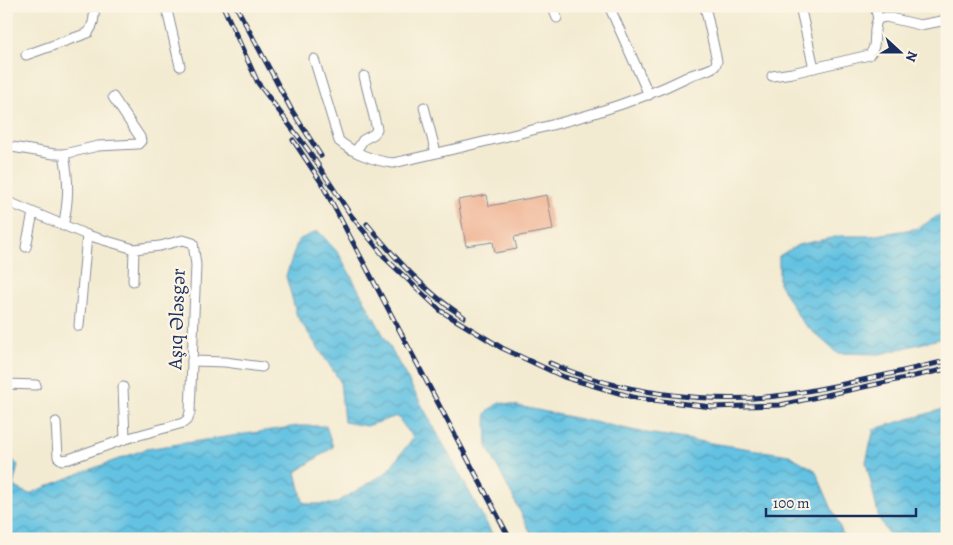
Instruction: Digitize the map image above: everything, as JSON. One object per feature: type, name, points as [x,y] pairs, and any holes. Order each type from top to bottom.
[{"type":"street","points":[[26,55],[88,33],[95,15],[94,6]]},
{"type":"street","points":[[166,6],[180,66]]},
{"type":"street","points":[[552,6],[556,18]]},
{"type":"street","points":[[609,6],[650,95]]},
{"type":"street","points":[[314,59],[339,141],[380,162],[393,163],[552,125],[650,95],[690,75],[710,70],[717,61],[705,6]]},
{"type":"street","points":[[800,6],[814,68]]},
{"type":"street","points":[[772,76],[869,54],[873,51],[875,24],[878,19],[875,6]]},
{"type":"street","points":[[878,19],[886,17],[920,25],[947,20]]},
{"type":"street","points":[[356,151],[363,140],[374,134],[376,129],[364,76]]},
{"type":"street","points":[[6,146],[64,154],[98,146],[138,144],[141,141],[140,137],[113,97]]},
{"type":"street","points":[[424,107],[436,153]]},
{"type":"street","points":[[63,226],[68,203],[67,170],[64,154]]},
{"type":"street","name":"Aşıq Ələsgər","points":[[6,201],[63,226],[134,249],[154,248],[183,240],[193,243],[196,266],[190,412],[188,419],[183,423],[62,460],[58,457],[56,422]]},
{"type":"street","points":[[26,247],[33,213]]},
{"type":"street","points":[[79,326],[87,235]]},
{"type":"street","points":[[133,281],[134,249]]},
{"type":"street","points":[[192,361],[225,362],[262,367]]},
{"type":"street","points":[[6,384],[36,385]]},
{"type":"street","points":[[123,387],[125,440]]},
{"type":"water","points":[[947,210],[947,337],[880,354],[837,353],[802,322],[779,283],[779,256],[798,245],[840,236],[871,236],[919,228]]},
{"type":"water","points":[[318,231],[339,254],[495,539],[6,539],[6,453],[18,465],[13,486],[29,494],[146,449],[298,426],[326,426],[333,447],[296,472],[303,502],[309,504],[334,504],[386,473],[413,438],[397,416],[367,426],[344,422],[340,381],[297,316],[286,276],[298,240]]},
{"type":"water","points":[[499,402],[646,433],[789,455],[815,470],[845,539],[534,539],[487,446],[486,413]]},
{"type":"water","points":[[947,408],[947,539],[891,539],[879,518],[866,462],[874,429]]},
{"type":"building","points":[[487,195],[489,206],[547,195],[553,230],[514,237],[517,249],[495,253],[493,242],[466,246],[458,200]]},
{"type":"railway","points":[[223,6],[258,83],[309,151],[350,214],[387,260],[441,311],[502,348],[564,377],[636,398],[712,407],[780,405],[947,369]]},
{"type":"railway","points":[[236,6],[291,109],[321,156]]},
{"type":"railway","points":[[293,140],[321,182],[510,539]]},
{"type":"railway","points":[[367,224],[424,286],[464,317]]},
{"type":"railway","points":[[550,363],[605,382],[634,389],[696,397],[756,398],[804,392],[866,380],[947,361]]}]
